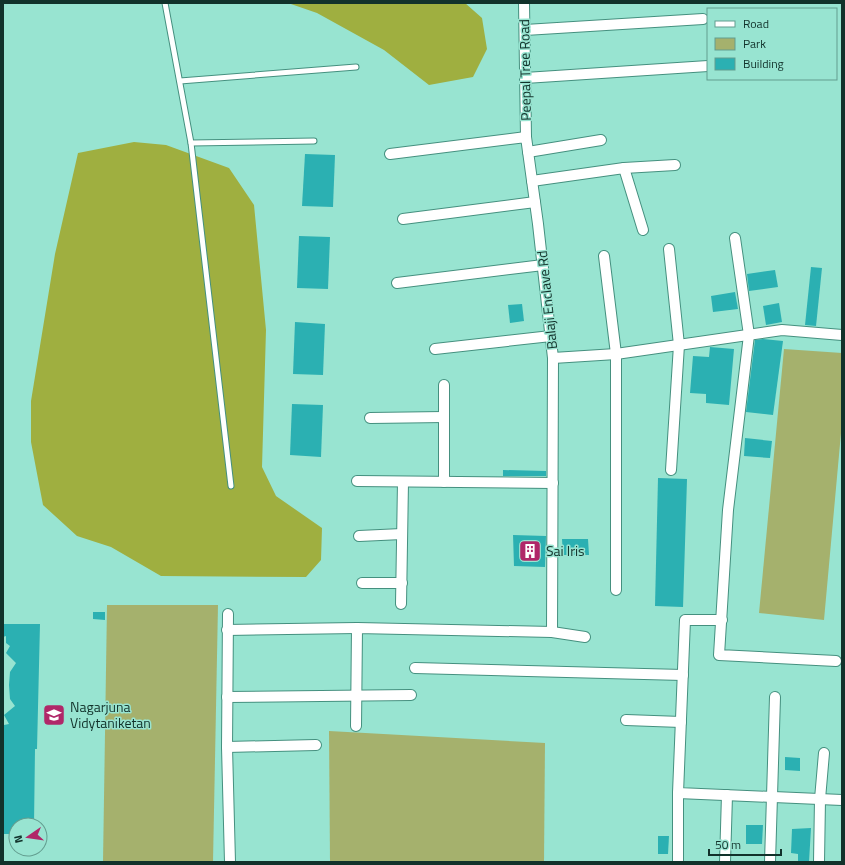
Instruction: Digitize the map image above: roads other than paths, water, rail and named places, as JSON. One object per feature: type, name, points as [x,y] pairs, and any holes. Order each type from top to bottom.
[{"type":"street","name":"Peepal Tree Road","points":[[524,3],[526,137]]},
{"type":"street","points":[[525,30],[703,19]]},
{"type":"street","points":[[525,78],[707,66]]},
{"type":"street","points":[[390,154],[526,137]]},
{"type":"street","name":"Balaji Enclave Rd","points":[[526,137],[543,265],[553,358],[616,354],[782,330],[842,334]]},
{"type":"street","points":[[528,152],[602,140]]},
{"type":"street","points":[[532,181],[624,168],[675,165]]},
{"type":"street","points":[[624,168],[643,230]]},
{"type":"street","points":[[403,219],[535,202]]},
{"type":"street","points":[[735,238],[749,335],[728,510],[719,655],[836,661]]},
{"type":"street","points":[[669,249],[678,345],[671,470]]},
{"type":"street","points":[[604,256],[616,354],[616,590]]},
{"type":"street","points":[[398,282],[543,265]]},
{"type":"street","points":[[435,349],[551,336]]},
{"type":"street","points":[[552,632],[553,358]]},
{"type":"street","points":[[444,385],[444,482]]},
{"type":"street","points":[[370,418],[444,417]]},
{"type":"street","points":[[357,481],[553,483]]},
{"type":"street","points":[[401,604],[403,482]]},
{"type":"street","points":[[359,536],[402,534]]},
{"type":"street","points":[[362,583],[402,583]]},
{"type":"street","points":[[228,614],[227,748],[230,862]]},
{"type":"street","points":[[678,862],[678,793],[685,620],[722,620]]},
{"type":"street","points":[[356,726],[357,628]]},
{"type":"street","points":[[227,630],[357,628],[552,632],[585,637]]},
{"type":"street","points":[[415,668],[683,675]]},
{"type":"street","points":[[227,696],[412,695]]},
{"type":"street","points":[[770,862],[775,697]]},
{"type":"street","points":[[626,720],[681,722]]},
{"type":"street","points":[[227,748],[316,746]]},
{"type":"street","points":[[819,862],[820,799],[824,753]]},
{"type":"street","points":[[678,793],[842,800]]},
{"type":"street","points":[[725,862],[727,795]]},
{"type":"lane","points":[[165,3],[191,143],[231,486]]},
{"type":"lane","points":[[180,81],[356,67]]},
{"type":"lane","points":[[191,143],[314,141]]},
{"type":"place","name":"Sai Iris","points":[[530,551]]},
{"type":"place","name":"Nagarjuna Vidytaniketan","points":[[54,715]]}]
